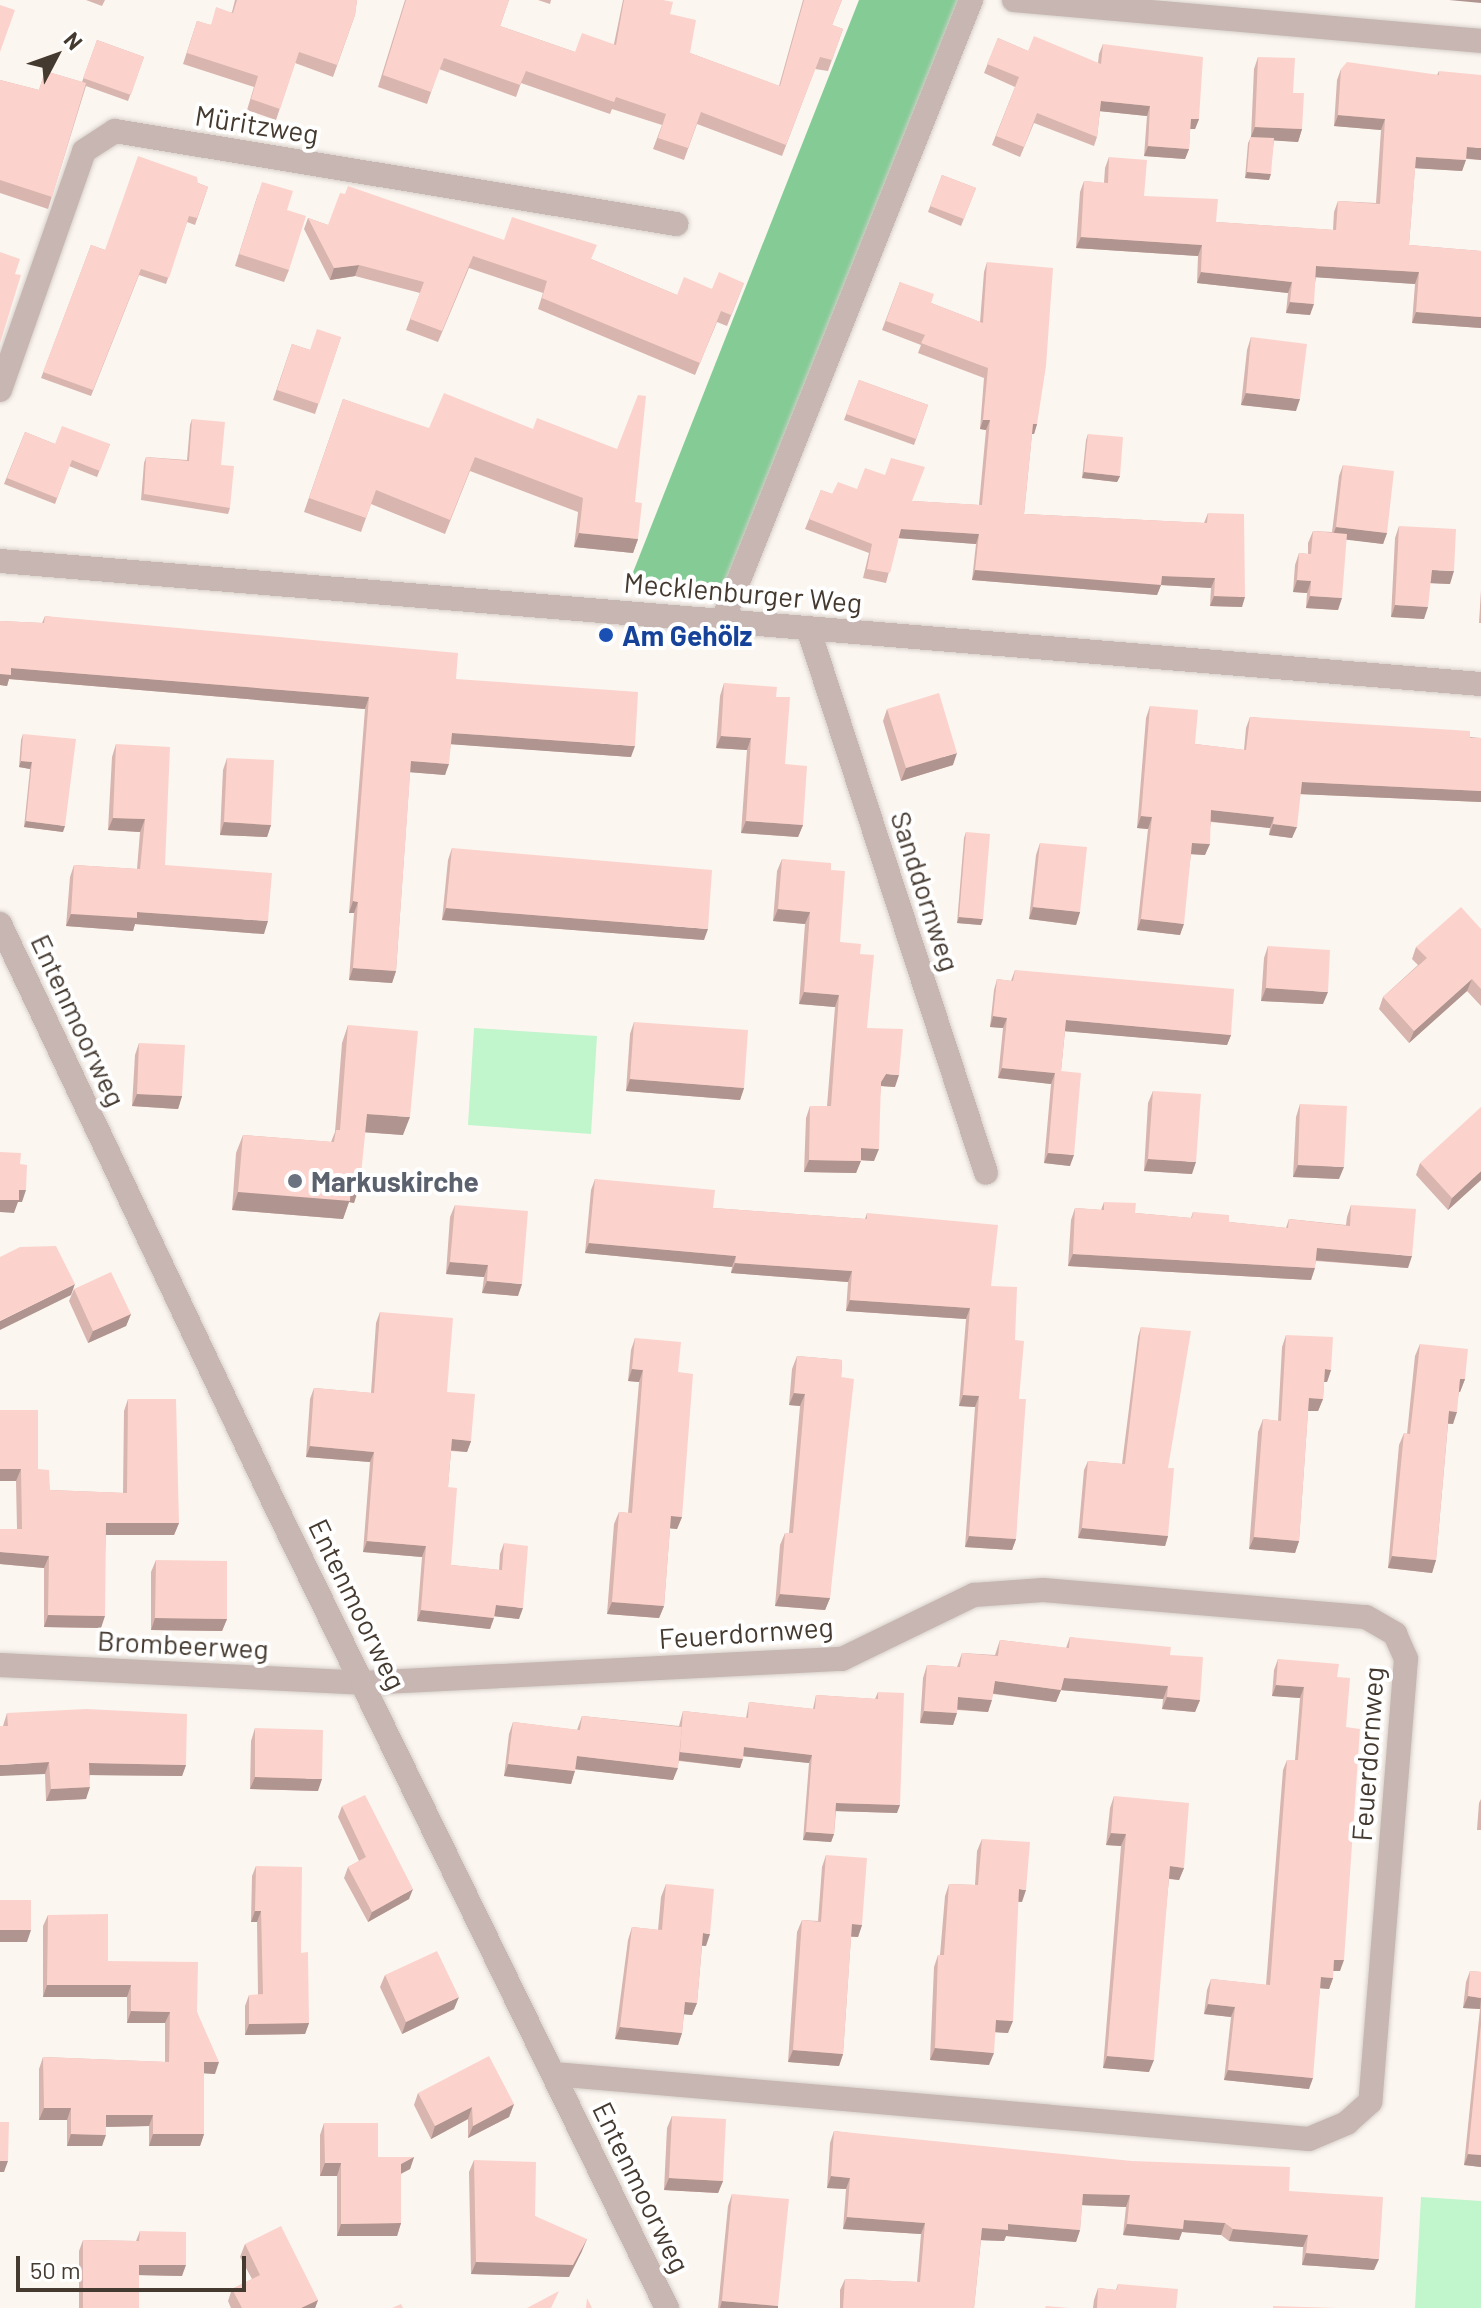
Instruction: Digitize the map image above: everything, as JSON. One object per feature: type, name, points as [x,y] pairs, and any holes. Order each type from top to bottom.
[{"type":"street","points":[[723,620],[971,0]]},
{"type":"street","points":[[1014,0],[1481,41]]},
{"type":"street","name":"Müritzweg","points":[[0,390],[84,151],[115,131],[676,224]]},
{"type":"street","name":"Mecklenburger Weg","points":[[0,561],[1481,684]]},
{"type":"street","name":"Sanddornweg","points":[[808,628],[986,1173]]},
{"type":"street","name":"Entenmoorweg","points":[[0,924],[363,1683],[667,2308]]},
{"type":"street","name":"Feuerdornweg","points":[[363,1683],[842,1659],[974,1595],[1043,1590],[1366,1617],[1395,1634],[1406,1659],[1370,2102],[1347,2123],[1309,2139],[554,2074]]},
{"type":"street","name":"Brombeerweg","points":[[0,1665],[363,1683]]},
{"type":"green space","points":[[859,0],[978,0],[734,592],[628,585]]},
{"type":"green space","points":[[474,1028],[597,1036],[591,1134],[468,1125]]},
{"type":"green space","points":[[1421,2197],[1481,2201],[1481,2308],[1415,2308]]},
{"type":"building","points":[[237,0],[357,0],[355,15],[337,65],[299,52],[280,109],[251,99],[258,76],[187,53],[197,21],[211,25],[216,7],[233,13]]},
{"type":"building","points":[[406,0],[509,0],[500,26],[575,52],[582,33],[616,45],[624,0],[673,2],[670,14],[696,20],[690,53],[780,86],[804,0],[842,0],[832,25],[843,29],[832,60],[820,57],[786,145],[701,112],[688,148],[658,138],[666,114],[616,97],[614,102],[526,71],[520,85],[444,58],[431,92],[383,75]]},
{"type":"building","points":[[0,5],[15,10],[0,52]]},
{"type":"building","points":[[1034,36],[1101,64],[1103,44],[1203,57],[1199,119],[1191,119],[1189,149],[1148,146],[1150,106],[1101,101],[1097,137],[1037,113],[1024,147],[996,136],[1019,77],[987,64],[998,38],[1028,51]]},
{"type":"building","points":[[97,40],[144,57],[131,95],[83,78]]},
{"type":"building","points":[[1258,57],[1295,58],[1293,93],[1304,93],[1302,129],[1255,127]]},
{"type":"building","points":[[1347,62],[1439,75],[1439,71],[1481,75],[1481,148],[1467,147],[1466,160],[1416,157],[1409,245],[1481,251],[1481,317],[1416,312],[1419,272],[1316,266],[1314,304],[1290,302],[1292,282],[1201,272],[1202,245],[1081,237],[1084,181],[1108,183],[1109,157],[1147,160],[1144,196],[1218,199],[1216,222],[1336,230],[1338,201],[1380,204],[1385,119],[1338,115],[1341,69]]},
{"type":"building","points":[[45,71],[86,83],[52,197],[0,180],[0,80],[39,90]]},
{"type":"building","points":[[1250,137],[1274,138],[1271,174],[1247,172]]},
{"type":"building","points":[[138,156],[197,177],[198,183],[208,187],[197,218],[189,216],[169,278],[141,269],[93,390],[43,372],[91,245],[105,250]]},
{"type":"building","points":[[942,175],[976,188],[964,219],[930,206]]},
{"type":"building","points":[[262,182],[293,191],[287,210],[306,216],[289,270],[239,254]]},
{"type":"building","points":[[348,186],[504,240],[512,217],[597,245],[591,259],[677,295],[684,277],[712,289],[719,272],[744,283],[731,315],[721,311],[700,363],[542,298],[547,281],[473,256],[442,331],[410,319],[424,282],[359,265],[334,268],[308,218],[328,225],[340,193],[345,194]]},
{"type":"building","points":[[0,252],[20,259],[15,274],[21,275],[0,343]]},
{"type":"building","points":[[987,262],[1053,268],[1046,366],[1037,424],[1033,424],[1024,514],[1207,523],[1208,513],[1244,514],[1245,597],[1214,596],[1215,578],[1162,576],[1161,585],[975,570],[979,534],[901,529],[890,573],[867,569],[872,544],[809,519],[821,490],[832,494],[838,482],[857,489],[865,468],[885,475],[891,458],[925,467],[912,501],[982,505],[990,420],[983,420],[988,368],[921,343],[925,335],[886,321],[900,282],[934,294],[931,303],[983,323]]},
{"type":"building","points":[[317,329],[341,337],[319,404],[277,390],[292,344],[310,350]]},
{"type":"building","points":[[1251,337],[1307,344],[1300,399],[1246,393]]},
{"type":"building","points":[[859,380],[928,405],[916,439],[846,414]]},
{"type":"building","points":[[444,393],[533,429],[537,418],[617,449],[638,395],[646,396],[635,502],[642,503],[638,539],[579,533],[583,498],[475,457],[450,520],[376,490],[366,518],[309,498],[343,399],[429,428]]},
{"type":"building","points":[[192,419],[225,422],[221,465],[234,466],[230,508],[144,494],[146,457],[189,461]]},
{"type":"building","points":[[62,426],[110,444],[100,471],[72,460],[57,498],[7,478],[25,432],[55,444]]},
{"type":"building","points":[[1088,434],[1123,437],[1120,476],[1084,472]]},
{"type":"building","points":[[1343,465],[1394,471],[1387,533],[1336,527]]},
{"type":"building","points":[[1399,526],[1456,529],[1454,571],[1432,570],[1428,607],[1395,605]]},
{"type":"building","points":[[1313,531],[1347,534],[1342,598],[1310,596],[1311,581],[1297,580],[1299,553],[1311,554]]},
{"type":"building","points":[[45,616],[458,653],[456,679],[638,692],[635,746],[452,733],[449,764],[411,761],[396,971],[353,968],[358,902],[353,901],[369,697],[11,668],[11,675],[0,674],[0,621],[44,623]]},
{"type":"building","points":[[724,683],[777,687],[776,697],[790,697],[785,764],[807,766],[803,825],[746,821],[751,738],[721,736]]},
{"type":"building","points":[[939,693],[957,753],[906,768],[887,709]]},
{"type":"building","points":[[1150,706],[1198,710],[1195,744],[1246,750],[1250,717],[1470,731],[1470,738],[1481,738],[1481,791],[1302,782],[1297,827],[1273,824],[1274,817],[1211,810],[1210,844],[1192,843],[1184,924],[1141,919],[1152,817],[1141,816]]},
{"type":"building","points":[[23,734],[76,739],[65,826],[26,821],[32,762],[21,761]]},
{"type":"building","points":[[116,744],[170,747],[165,865],[272,873],[268,921],[137,912],[137,918],[71,914],[74,865],[140,869],[145,819],[113,818]]},
{"type":"building","points":[[227,758],[274,760],[271,825],[224,822]]},
{"type":"building","points":[[966,832],[990,834],[983,919],[959,917]]},
{"type":"building","points":[[1040,843],[1087,847],[1080,912],[1033,907]]},
{"type":"building","points":[[452,848],[712,870],[708,929],[446,908]]},
{"type":"building","points":[[782,859],[831,863],[831,870],[845,871],[840,942],[861,944],[860,954],[874,955],[867,1028],[903,1029],[899,1075],[886,1074],[881,1082],[879,1149],[861,1148],[861,1161],[809,1160],[810,1106],[831,1106],[839,995],[804,992],[810,912],[778,909]]},
{"type":"building","points":[[1461,907],[1481,929],[1481,989],[1472,979],[1414,1031],[1383,997],[1427,958],[1416,947]]},
{"type":"building","points":[[1268,946],[1330,950],[1328,992],[1266,988]]},
{"type":"building","points":[[1015,970],[1234,989],[1231,1035],[1066,1020],[1061,1071],[1081,1073],[1074,1155],[1048,1153],[1055,1073],[1002,1068],[1007,1018],[993,1016],[997,979],[1013,981]]},
{"type":"building","points":[[634,1022],[748,1030],[744,1088],[630,1079]]},
{"type":"building","points":[[348,1025],[418,1031],[410,1117],[367,1114],[360,1185],[351,1184],[350,1201],[238,1192],[243,1135],[334,1142],[336,1130],[340,1130]]},
{"type":"building","points":[[139,1043],[185,1045],[182,1096],[137,1094]]},
{"type":"building","points":[[1153,1091],[1201,1094],[1196,1162],[1148,1159]]},
{"type":"building","points":[[1300,1104],[1347,1106],[1344,1167],[1298,1165]]},
{"type":"building","points":[[1481,1107],[1481,1171],[1452,1198],[1420,1163]]},
{"type":"building","points":[[0,1152],[21,1153],[20,1164],[27,1165],[26,1190],[19,1190],[19,1200],[0,1200]]},
{"type":"building","points":[[595,1179],[715,1190],[713,1208],[867,1219],[867,1213],[998,1225],[991,1286],[1017,1287],[1015,1340],[1024,1341],[1019,1399],[1026,1399],[1016,1539],[969,1536],[979,1396],[963,1395],[970,1308],[850,1300],[852,1271],[735,1263],[736,1256],[589,1243]]},
{"type":"building","points":[[1104,1202],[1136,1203],[1135,1213],[1192,1218],[1193,1212],[1229,1215],[1229,1222],[1288,1228],[1289,1219],[1350,1226],[1351,1205],[1416,1209],[1412,1256],[1317,1248],[1315,1268],[1073,1254],[1075,1208],[1104,1210]]},
{"type":"building","points":[[455,1205],[528,1211],[522,1284],[487,1281],[488,1265],[450,1262]]},
{"type":"building","points":[[56,1246],[75,1284],[0,1321],[0,1257],[20,1247]]},
{"type":"building","points":[[111,1272],[131,1314],[93,1331],[74,1289]]},
{"type":"building","points":[[380,1312],[453,1318],[447,1392],[475,1394],[471,1441],[452,1439],[448,1487],[457,1488],[451,1565],[502,1570],[504,1543],[528,1546],[523,1608],[496,1605],[494,1618],[421,1610],[426,1546],[367,1541],[374,1452],[310,1446],[314,1388],[374,1393]]},
{"type":"building","points":[[1141,1327],[1191,1331],[1168,1468],[1174,1468],[1168,1536],[1082,1528],[1088,1461],[1125,1464]]},
{"type":"building","points":[[1286,1335],[1333,1337],[1331,1370],[1325,1369],[1323,1399],[1309,1398],[1299,1541],[1254,1537],[1263,1419],[1281,1421]]},
{"type":"building","points":[[635,1338],[681,1342],[678,1372],[693,1374],[682,1517],[671,1516],[664,1606],[612,1602],[619,1512],[632,1513],[643,1370],[632,1369]]},
{"type":"building","points":[[1420,1344],[1468,1349],[1465,1379],[1460,1379],[1457,1412],[1449,1411],[1436,1560],[1392,1556],[1404,1433],[1410,1434]]},
{"type":"building","points":[[797,1356],[842,1360],[841,1377],[854,1379],[830,1598],[780,1594],[785,1533],[793,1533],[805,1394],[794,1393]]},
{"type":"building","points":[[128,1399],[176,1399],[179,1523],[106,1523],[105,1616],[48,1615],[49,1556],[0,1552],[0,1529],[22,1529],[21,1469],[0,1469],[0,1410],[38,1410],[38,1469],[49,1470],[50,1490],[127,1493]]},
{"type":"building","points":[[156,1560],[227,1561],[227,1619],[155,1618]]},
{"type":"building","points":[[1070,1637],[1171,1647],[1170,1655],[1203,1657],[1200,1700],[1167,1697],[1168,1686],[1064,1678],[1061,1690],[995,1681],[992,1700],[958,1697],[957,1713],[924,1711],[927,1665],[960,1667],[962,1653],[998,1656],[1000,1640],[1069,1648]]},
{"type":"building","points":[[1278,1659],[1339,1664],[1337,1677],[1350,1678],[1346,1727],[1360,1729],[1344,1960],[1334,1960],[1333,1978],[1321,1977],[1313,2078],[1228,2070],[1235,2007],[1208,2004],[1211,1979],[1270,1985],[1287,1760],[1298,1760],[1304,1687],[1276,1685]]},
{"type":"building","points":[[878,1692],[904,1693],[900,1805],[836,1803],[834,1834],[806,1832],[812,1755],[744,1747],[743,1759],[680,1752],[683,1711],[748,1718],[749,1702],[815,1709],[816,1695],[878,1699]]},
{"type":"building","points":[[86,1709],[187,1714],[186,1765],[89,1763],[90,1787],[51,1789],[49,1762],[0,1765],[0,1726],[8,1726],[7,1713]]},
{"type":"building","points":[[582,1716],[682,1727],[678,1768],[577,1756],[575,1771],[508,1764],[513,1722],[580,1730]]},
{"type":"building","points":[[255,1728],[323,1730],[322,1779],[255,1777]]},
{"type":"building","points":[[365,1795],[413,1889],[372,1912],[348,1867],[366,1857],[342,1806]]},
{"type":"building","points":[[1114,1796],[1189,1803],[1184,1868],[1170,1866],[1154,2060],[1107,2056],[1126,1834],[1111,1833]]},
{"type":"building","points":[[982,1839],[1030,1842],[1026,1890],[1019,1889],[1013,2021],[996,2020],[994,2053],[935,2048],[938,1955],[944,1955],[949,1884],[978,1885]]},
{"type":"building","points":[[826,1855],[867,1858],[862,1925],[852,1924],[843,2054],[793,2050],[802,1920],[821,1922]]},
{"type":"building","points":[[256,1866],[302,1867],[301,1953],[308,1952],[309,2023],[249,2024],[249,1995],[263,1994],[261,1911],[255,1911]]},
{"type":"building","points":[[666,1884],[714,1889],[710,1934],[703,1933],[697,2003],[685,2002],[682,2033],[620,2027],[632,1927],[662,1930]]},
{"type":"building","points":[[0,1900],[31,1900],[31,1930],[0,1930]]},
{"type":"building","points":[[108,1914],[108,1961],[198,1962],[197,2012],[219,2062],[204,2062],[204,2134],[153,2134],[153,2115],[106,2115],[106,2135],[71,2134],[71,2108],[44,2108],[43,2057],[169,2062],[170,2012],[131,2011],[131,1985],[47,1985],[48,1915]]},
{"type":"building","points":[[437,1951],[459,1997],[406,2022],[385,1975]]},
{"type":"building","points":[[1470,1971],[1481,1972],[1481,1998],[1468,1996]]},
{"type":"building","points":[[1481,2024],[1481,2155],[1468,2154]]},
{"type":"building","points":[[489,2056],[514,2104],[473,2126],[472,2107],[435,2126],[418,2093]]},
{"type":"building","points":[[672,2116],[726,2119],[723,2181],[669,2178]]},
{"type":"building","points":[[0,2122],[9,2122],[8,2161],[0,2161]]},
{"type":"building","points":[[324,2123],[378,2123],[378,2157],[414,2157],[401,2164],[401,2223],[341,2224],[341,2163],[325,2163]]},
{"type":"building","points":[[834,2131],[1132,2161],[1290,2167],[1289,2191],[1383,2197],[1379,2259],[1306,2253],[1308,2235],[1233,2229],[1225,2223],[1184,2220],[1183,2229],[1127,2224],[1130,2195],[1083,2194],[1080,2230],[1008,2224],[1008,2230],[982,2228],[974,2308],[843,2308],[845,2279],[920,2282],[925,2223],[847,2217],[850,2178],[831,2176]]},
{"type":"building","points":[[474,2160],[536,2162],[535,2216],[587,2239],[573,2265],[476,2262]]},
{"type":"building","points":[[732,2194],[789,2199],[778,2306],[722,2301]]},
{"type":"building","points":[[281,2226],[318,2300],[301,2308],[242,2308],[232,2289],[260,2275],[245,2244]]},
{"type":"building","points":[[140,2231],[186,2232],[186,2265],[139,2265],[139,2308],[83,2308],[83,2240],[139,2241]]},
{"type":"building","points":[[1118,2284],[1178,2289],[1176,2308],[1097,2308],[1098,2288],[1117,2290]]},
{"type":"building","points":[[559,2291],[551,2308],[527,2308]]},
{"type":"building","points":[[1273,2306],[1337,2308],[1273,2308]]},
{"type":"place","name":"Am Gehölz","points":[[606,635]]},
{"type":"place","name":"Markuskirche","points":[[295,1181]]}]
